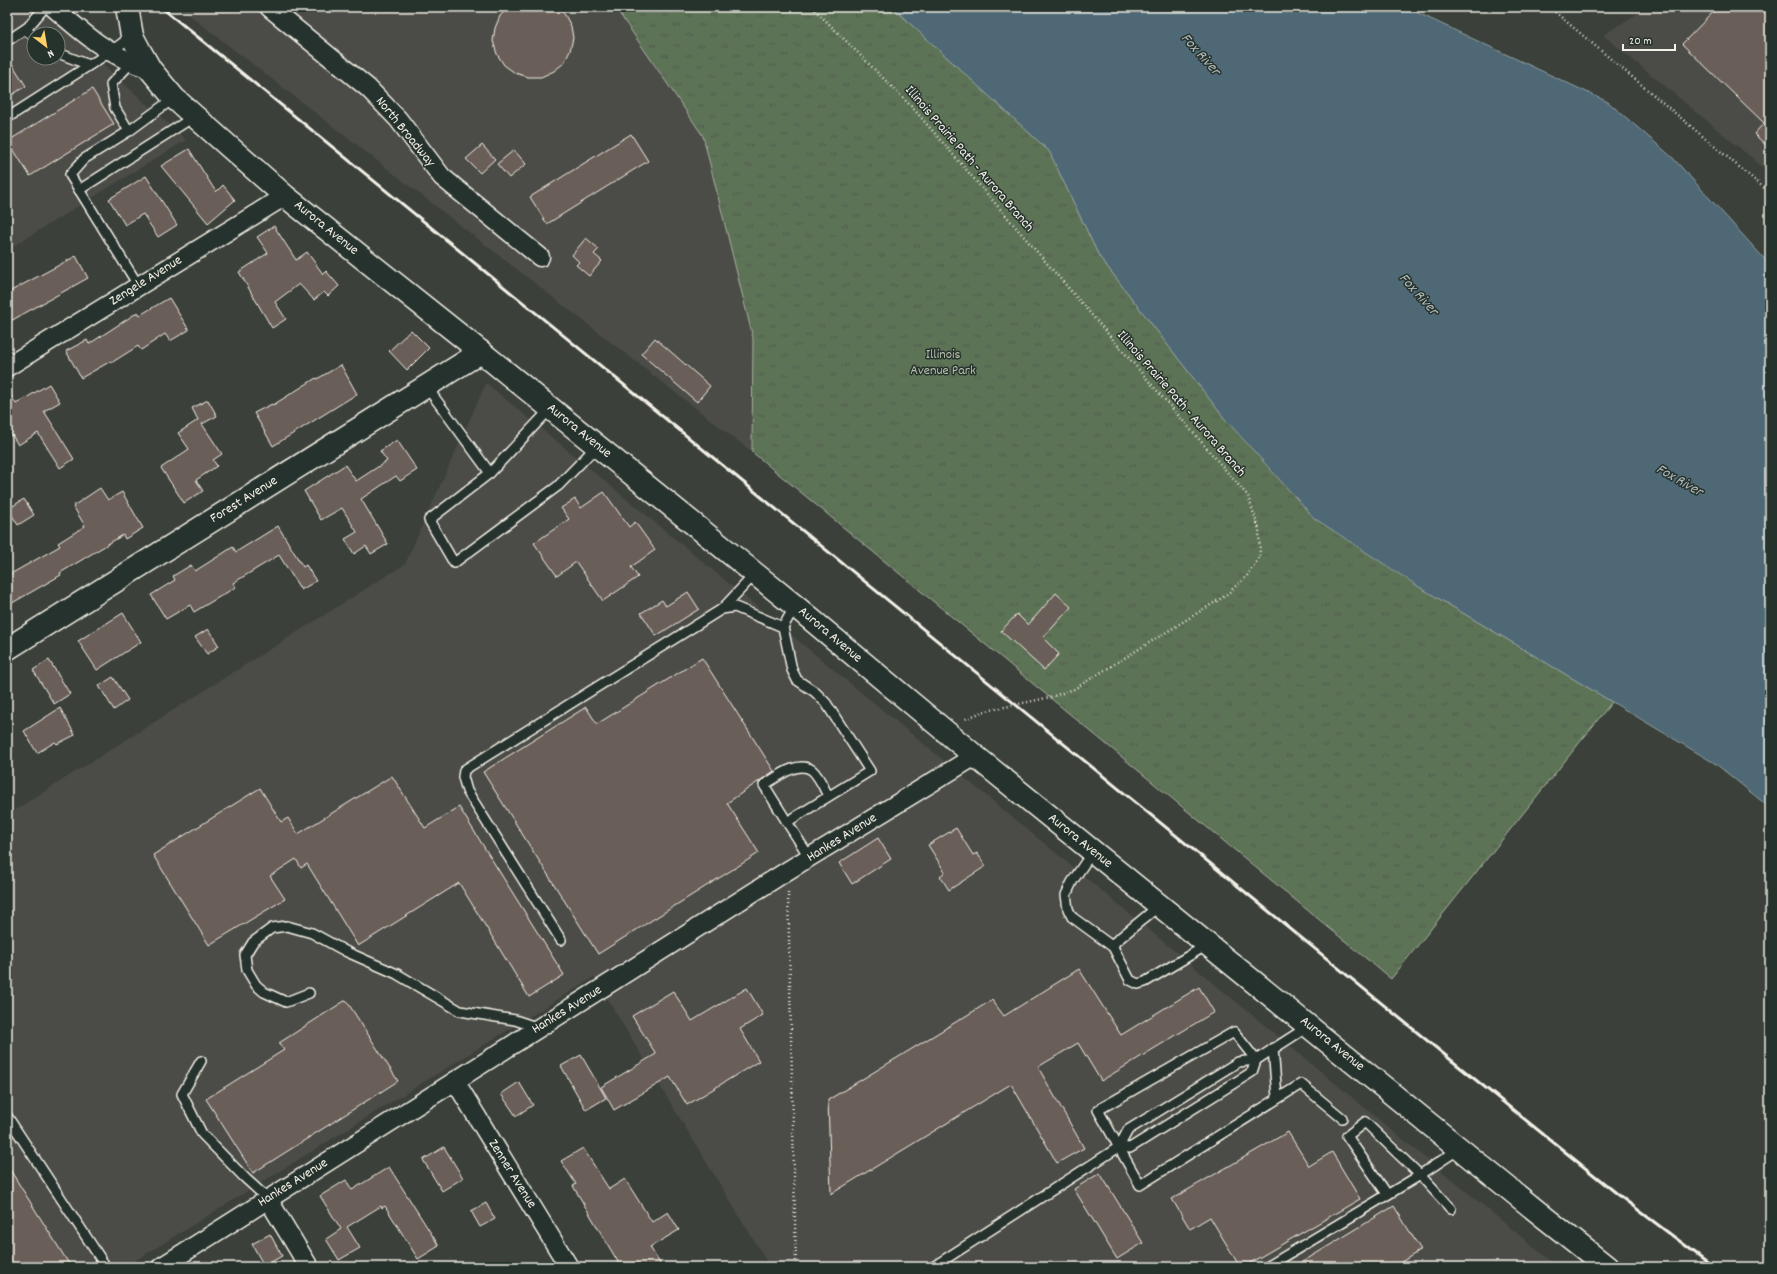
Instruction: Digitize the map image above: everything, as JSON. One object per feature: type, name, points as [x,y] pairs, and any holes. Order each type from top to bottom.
[{"type":"main road","points":[[127,7],[138,55]]},
{"type":"main road","name":"Aurora Avenue","points":[[138,55],[174,98],[285,196],[482,352],[795,606],[975,756],[1607,1267]]},
{"type":"main road","name":"Forest Avenue","points":[[7,649],[482,352]]},
{"type":"street","name":"Aurora Avenue","points":[[53,7],[90,39],[110,52],[138,55]]},
{"type":"street","name":"North Broadway","points":[[269,7],[368,88],[398,119],[442,177],[540,257]]},
{"type":"street","name":"Zengele Avenue","points":[[7,367],[138,285],[285,196]]},
{"type":"street","name":"Hankes Avenue","points":[[161,1267],[788,871],[975,756]]},
{"type":"street","name":"Zenner Avenue","points":[[455,1082],[569,1267]]},
{"type":"street","points":[[268,1199],[310,1267]]},
{"type":"lane","points":[[7,41],[25,30],[45,7]]},
{"type":"lane","points":[[7,118],[110,52],[138,55]]},
{"type":"lane","points":[[129,131],[115,108],[111,84],[138,55]]},
{"type":"lane","points":[[66,56],[89,65]]},
{"type":"lane","points":[[138,285],[70,175],[84,159],[129,131],[174,98]]},
{"type":"lane","points":[[79,190],[195,116]]},
{"type":"lane","points":[[426,386],[490,473]]},
{"type":"lane","points":[[551,408],[490,473],[429,520],[454,563],[558,486],[597,446]]},
{"type":"lane","points":[[561,940],[467,791],[462,777],[464,770],[722,609],[755,574]]},
{"type":"lane","points":[[722,609],[735,606],[783,627]]},
{"type":"lane","points":[[787,822],[870,771],[826,703],[815,692],[797,680],[792,670],[783,627],[795,606]]},
{"type":"lane","points":[[810,858],[764,785],[795,768],[804,767],[816,774],[828,796]]},
{"type":"lane","points":[[1093,851],[1072,882],[1066,895],[1068,909],[1072,917],[1113,947],[1130,980],[1138,984],[1145,982],[1208,944]]},
{"type":"lane","points":[[1113,947],[1115,942],[1160,905]]},
{"type":"lane","points":[[309,993],[286,1002],[264,992],[256,985],[247,970],[245,955],[253,942],[272,928],[287,926],[312,932],[347,952],[397,974],[460,1011],[515,1020],[539,1028]]},
{"type":"lane","points":[[933,1267],[1119,1146],[1128,1130],[1238,1062],[1256,1060],[1310,1026]]},
{"type":"lane","points":[[1256,1060],[1234,1032],[1098,1110],[1140,1185],[1278,1097],[1301,1084],[1342,1118]]},
{"type":"lane","points":[[1273,1048],[1278,1097]]},
{"type":"lane","points":[[201,1060],[182,1094],[202,1134],[268,1199]]},
{"type":"lane","points":[[1119,1146],[1130,1148],[1252,1072],[1256,1060]]},
{"type":"lane","points":[[7,1116],[106,1267]]},
{"type":"lane","points":[[1387,1194],[1347,1136],[1365,1122],[1420,1175],[1451,1209]]},
{"type":"lane","points":[[1267,1267],[1420,1175],[1460,1148]]},
{"type":"path","name":"Illinois Prairie Path - Aurora Branch","points":[[812,7],[912,107],[1248,496],[1259,529],[1260,556],[1248,575],[1225,596],[1074,689],[1051,698],[982,712],[965,720],[947,732]]},
{"type":"path","points":[[1549,7],[1770,193]]},
{"type":"path","points":[[788,871],[796,1267]]},
{"type":"shaded area","points":[[7,7],[40,7],[61,26],[26,26],[26,66],[66,66],[66,31],[186,140],[7,250]]},
{"type":"shaded area","points":[[179,7],[615,7],[703,136],[753,338],[752,452]]},
{"type":"shaded area","points":[[1648,7],[1770,7],[1770,173],[1603,35]]},
{"type":"shaded area","points":[[486,383],[1558,1267],[770,1267],[594,977],[125,1267],[7,1267],[7,815],[405,564]]},
{"type":"green space","name":"Illinois Avenue Park","points":[[615,7],[892,7],[1049,151],[1099,256],[1225,419],[1416,585],[1612,702],[1391,979],[752,452],[753,338],[703,136]]},
{"type":"water","name":"Fox River","points":[[892,7],[1405,7],[1608,102],[1673,158],[1770,265],[1770,808],[1716,764],[1416,585],[1314,518],[1225,419],[1099,256],[1049,151]]},
{"type":"building","points":[[509,7],[558,7],[565,15],[571,26],[573,38],[570,51],[564,63],[554,71],[541,77],[528,77],[515,73],[504,65],[497,54],[493,41],[495,28],[500,16]]},
{"type":"building","points":[[1718,7],[1770,7],[1770,149],[1754,134],[1764,123],[1682,44]]},
{"type":"building","points":[[7,56],[26,86],[7,98]]},
{"type":"building","points":[[92,89],[114,124],[30,176],[8,141]]},
{"type":"building","points":[[631,134],[648,161],[547,224],[530,197]]},
{"type":"building","points":[[482,145],[495,159],[480,173],[466,159]]},
{"type":"building","points":[[189,149],[216,192],[223,185],[235,200],[208,223],[161,166]]},
{"type":"building","points":[[514,150],[526,164],[509,178],[497,164]]},
{"type":"building","points":[[146,176],[177,225],[158,237],[143,214],[125,225],[109,199]]},
{"type":"building","points":[[274,226],[296,260],[307,252],[323,274],[326,271],[339,286],[328,296],[324,292],[314,300],[299,284],[275,302],[286,319],[272,328],[239,272],[268,253],[257,237]]},
{"type":"building","points":[[586,238],[599,249],[594,254],[602,261],[589,276],[576,265],[579,262],[572,255]]},
{"type":"building","points":[[76,256],[88,278],[7,323],[7,293]]},
{"type":"building","points":[[169,298],[189,330],[170,341],[165,334],[141,350],[138,346],[111,363],[111,361],[81,378],[66,351],[87,340],[89,344],[138,312],[140,315]]},
{"type":"building","points":[[411,330],[429,348],[407,370],[389,351]]},
{"type":"building","points":[[655,338],[710,386],[697,402],[641,354]]},
{"type":"building","points":[[341,365],[357,394],[273,446],[254,413],[272,404],[273,405],[316,378],[317,379]]},
{"type":"building","points":[[49,384],[60,402],[44,411],[74,459],[60,468],[38,433],[18,445],[12,435],[7,438],[7,388],[16,404]]},
{"type":"building","points":[[208,400],[217,416],[202,424],[222,454],[213,460],[217,466],[196,480],[203,491],[184,503],[161,468],[189,449],[178,433],[198,420],[192,408]]},
{"type":"building","points":[[397,440],[417,470],[400,481],[396,476],[361,499],[388,544],[371,554],[366,546],[354,554],[345,539],[357,532],[342,508],[321,520],[304,491],[345,465],[356,481],[387,461],[380,451]]},
{"type":"building","points":[[100,488],[108,500],[122,492],[143,528],[125,539],[123,535],[60,573],[61,575],[7,606],[7,576],[60,546],[58,543],[85,526],[73,506]]},
{"type":"building","points":[[604,492],[629,527],[635,522],[655,550],[631,567],[638,577],[603,601],[576,562],[557,576],[534,543],[569,519],[561,508],[575,499],[581,508]]},
{"type":"building","points":[[24,499],[34,515],[18,525],[8,509]]},
{"type":"building","points":[[278,526],[303,567],[306,565],[316,581],[301,590],[279,555],[233,583],[236,587],[194,612],[190,605],[166,619],[151,595],[175,580],[173,576],[191,565],[195,571],[233,547],[236,552]]},
{"type":"building","points":[[688,592],[699,609],[656,636],[641,613],[662,600],[666,606]]},
{"type":"building","points":[[1056,593],[1071,607],[1043,638],[1059,654],[1044,670],[1001,631],[1017,614],[1028,625]]},
{"type":"building","points":[[123,613],[141,642],[97,670],[78,641]]},
{"type":"building","points":[[208,629],[219,646],[207,654],[195,637]]},
{"type":"building","points":[[702,658],[774,771],[727,803],[759,853],[598,954],[483,772],[586,707],[597,724]]},
{"type":"building","points":[[49,660],[70,694],[54,704],[33,670]]},
{"type":"building","points":[[113,677],[128,700],[114,710],[99,686]]},
{"type":"building","points":[[60,708],[75,735],[57,744],[55,742],[37,753],[24,731]]},
{"type":"building","points":[[392,776],[425,828],[459,807],[564,975],[529,997],[459,883],[358,946],[307,864],[301,868],[296,859],[270,876],[285,899],[209,945],[153,855],[260,788],[281,822],[288,818],[298,834]]},
{"type":"building","points":[[956,828],[973,855],[977,853],[986,866],[949,890],[940,876],[945,872],[928,845]]},
{"type":"building","points":[[878,838],[891,859],[852,884],[839,863]]},
{"type":"building","points":[[1079,969],[1121,1035],[1199,987],[1214,1012],[1101,1081],[1078,1043],[1038,1067],[1084,1148],[1057,1163],[1011,1084],[831,1194],[828,1100],[992,1000],[1004,1016]]},
{"type":"building","points":[[747,988],[763,1015],[740,1029],[759,1061],[687,1105],[670,1077],[614,1110],[601,1087],[656,1054],[632,1016],[673,991],[692,1021]]},
{"type":"building","points":[[346,1000],[398,1081],[253,1173],[206,1099],[284,1050],[279,1043]]},
{"type":"building","points":[[581,1055],[606,1098],[586,1110],[561,1066]]},
{"type":"building","points":[[519,1082],[533,1105],[516,1116],[501,1094]]},
{"type":"building","points":[[1288,1132],[1309,1166],[1332,1152],[1360,1199],[1243,1267],[1240,1267],[1210,1217],[1190,1229],[1172,1199]]},
{"type":"building","points":[[444,1147],[463,1178],[442,1191],[423,1160]]},
{"type":"building","points":[[583,1148],[609,1189],[625,1179],[652,1222],[668,1212],[679,1230],[650,1247],[662,1267],[621,1267],[573,1186],[576,1184],[561,1161]]},
{"type":"building","points":[[7,1165],[71,1267],[7,1267]]},
{"type":"building","points":[[389,1167],[439,1246],[418,1259],[385,1206],[382,1208],[381,1206],[347,1227],[360,1248],[339,1260],[326,1239],[341,1229],[320,1196],[346,1180],[352,1190]]},
{"type":"building","points":[[1100,1173],[1143,1243],[1117,1259],[1074,1189]]},
{"type":"building","points":[[486,1203],[495,1219],[480,1227],[471,1211]]},
{"type":"building","points":[[1394,1206],[1421,1250],[1393,1267],[1294,1267]]},
{"type":"building","points":[[270,1234],[282,1256],[264,1266],[252,1244]]},
{"type":"railway","points":[[161,7],[1451,1060],[1625,1200],[1714,1267]]}]
